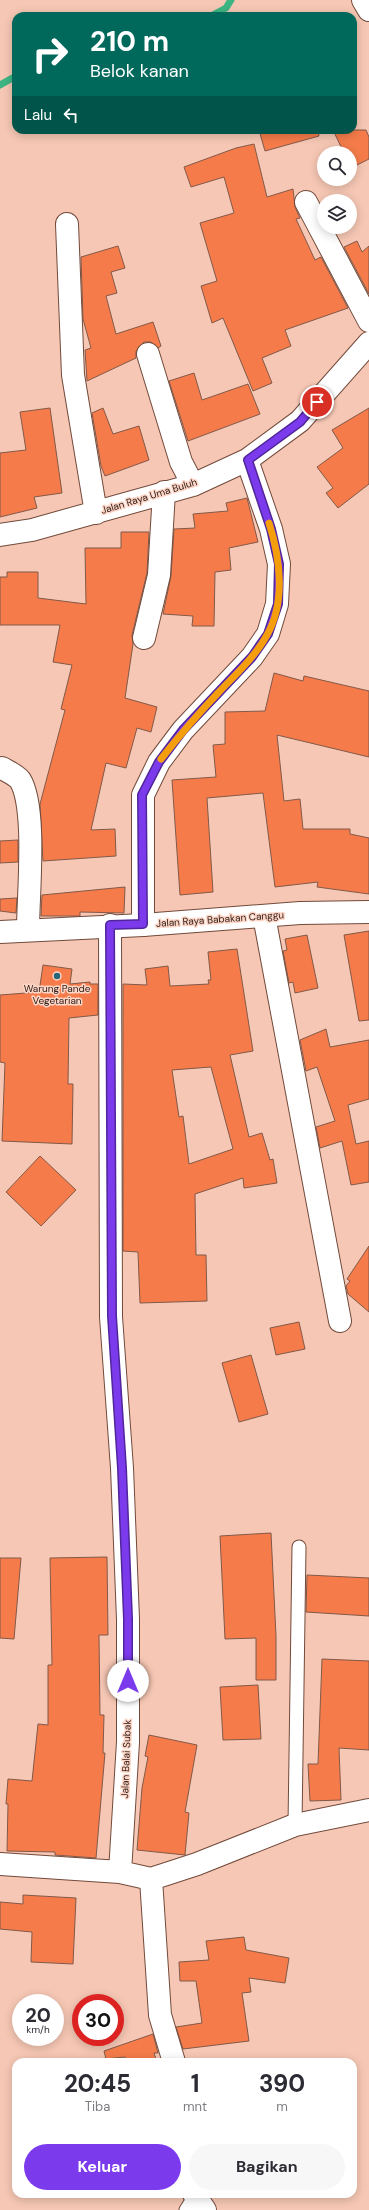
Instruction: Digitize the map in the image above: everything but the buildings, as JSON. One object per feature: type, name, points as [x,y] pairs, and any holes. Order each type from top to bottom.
[{"type":"street","points":[[364,0],[369,10]]},
{"type":"street","points":[[306,202],[369,321]]},
{"type":"street","points":[[67,224],[73,375],[96,513]]},
{"type":"street","name":"Jalan Raya Uma Buluh","points":[[0,535],[32,530],[193,485],[248,460],[300,422],[369,343]]},
{"type":"street","points":[[148,354],[181,462],[193,485]]},
{"type":"street","points":[[143,924],[142,795],[159,762],[183,730],[256,651],[268,634],[278,604],[279,564],[271,529],[248,460]]},
{"type":"street","points":[[144,638],[159,575],[164,492]]},
{"type":"street","points":[[2,768],[19,778],[27,798],[30,819],[28,930]]},
{"type":"street","name":"Jalan Raya Babakan Canggu","points":[[0,932],[300,913],[369,912]]},
{"type":"street","points":[[264,916],[340,1321]]},
{"type":"street","name":"Jalan Balai Subak","points":[[110,925],[112,1316],[122,1468],[128,1619],[128,1742],[120,1872]]},
{"type":"street","points":[[0,1864],[120,1872],[151,1879],[197,1864],[295,1825],[369,1810]]},
{"type":"street","points":[[151,1879],[160,2015],[173,2058]]},
{"type":"lane","points":[[295,1825],[299,1547]]},
{"type":"waterway","points":[[218,12],[226,8],[231,0]]},
{"type":"waterway","points":[[0,85],[12,78]]},
{"type":"slow traffic","points":[[161,759],[183,730],[252,657],[268,634],[278,604],[279,564],[269,523]]},
{"type":"place","name":"Warung Pande Vegetarian","points":[[57,976]]},
{"type":"route","points":[[128,1681],[128,1619],[122,1468],[112,1316],[110,925],[143,924],[142,795],[159,762],[183,730],[252,657],[268,634],[278,604],[279,564],[271,529],[248,460],[300,422],[317,402]]}]
